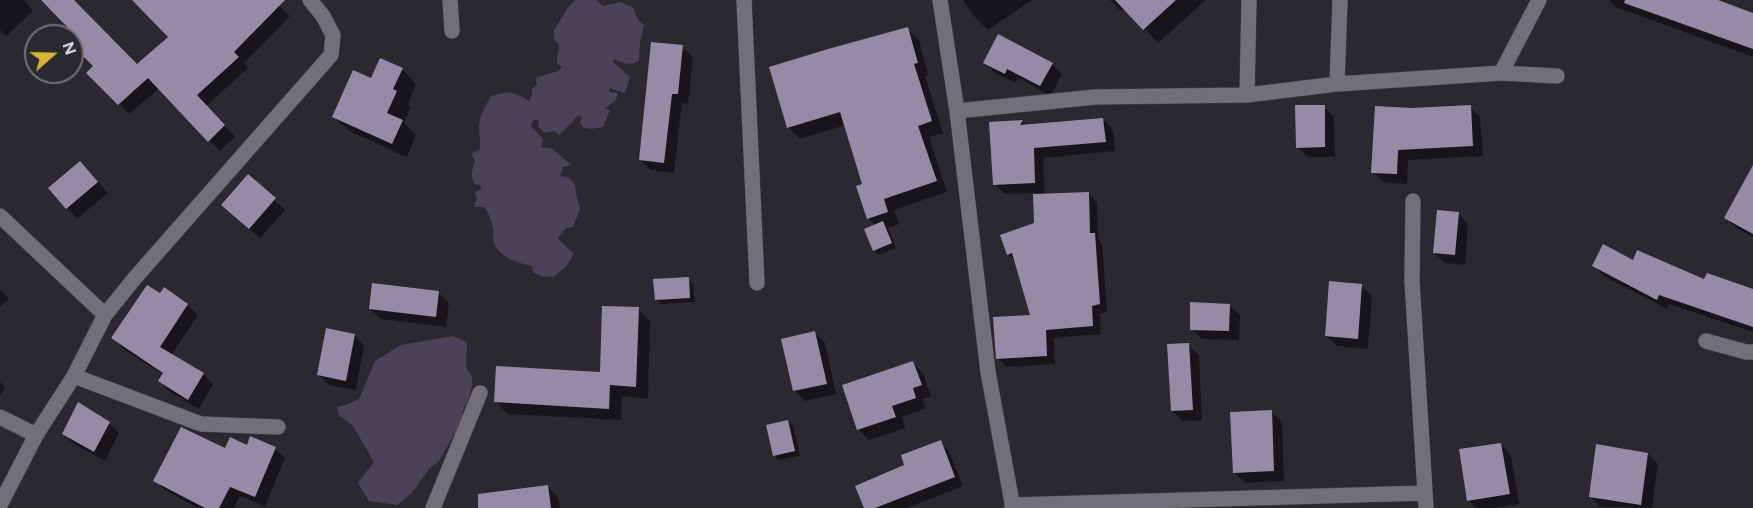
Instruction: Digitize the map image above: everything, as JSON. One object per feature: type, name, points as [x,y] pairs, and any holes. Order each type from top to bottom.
[{"type":"street","points":[[0,505],[36,435],[74,376],[105,315],[331,55],[333,34],[323,16],[310,0]]},
{"type":"street","points":[[450,0],[452,31]]},
{"type":"street","points":[[744,0],[757,283]]},
{"type":"street","points":[[940,0],[957,111],[988,372],[1012,507],[1425,501],[1412,281],[1413,201]]},
{"type":"street","points":[[1247,95],[1249,0]]},
{"type":"street","points":[[1337,84],[1340,0]]},
{"type":"street","points":[[1501,74],[1539,0]]},
{"type":"street","points":[[957,111],[1095,97],[1247,95],[1337,84],[1501,74],[1557,76]]},
{"type":"street","points":[[0,216],[105,315]]},
{"type":"street","points":[[1706,341],[1753,352]]},
{"type":"street","points":[[74,376],[201,424],[278,427]]},
{"type":"street","points":[[433,508],[480,393]]},
{"type":"street","points":[[0,417],[36,435]]},
{"type":"shaded area","points":[[575,0],[597,0],[603,6],[620,2],[634,8],[637,18],[644,25],[639,61],[629,64],[615,59],[612,61],[630,77],[625,93],[610,88],[609,92],[618,93],[616,100],[605,108],[610,110],[603,127],[585,128],[580,123],[582,117],[578,115],[559,135],[555,131],[545,133],[538,127],[539,120],[533,120],[531,126],[543,139],[541,147],[553,149],[571,165],[563,167],[560,176],[569,178],[575,185],[580,209],[573,227],[566,228],[558,238],[574,254],[565,268],[553,277],[543,277],[533,272],[532,266],[503,255],[495,245],[492,223],[487,212],[484,207],[474,207],[477,198],[475,193],[482,188],[479,184],[475,185],[472,179],[475,160],[471,154],[480,149],[480,120],[491,96],[511,93],[529,101],[532,89],[537,85],[536,78],[558,71],[562,67],[557,63],[559,45],[554,39],[554,30]]},
{"type":"shaded area","points":[[453,336],[467,342],[467,370],[472,376],[469,399],[463,410],[461,422],[439,461],[429,469],[412,493],[397,505],[369,501],[358,483],[374,462],[353,426],[339,415],[337,407],[359,399],[375,361],[401,345]]},
{"type":"building","points":[[41,0],[74,0],[137,64],[168,37],[132,0],[285,0],[234,52],[239,57],[197,95],[225,125],[208,142],[148,78],[118,105],[86,73],[93,66],[84,57],[84,24],[64,24]]},
{"type":"building","points":[[1115,0],[1176,0],[1143,30]]},
{"type":"building","points":[[1625,0],[1718,0],[1753,13],[1753,49],[1624,3]]},
{"type":"building","points":[[908,27],[918,63],[914,64],[932,121],[918,126],[937,181],[884,199],[888,212],[867,219],[856,186],[862,184],[840,112],[787,128],[769,67]]},
{"type":"building","points":[[998,34],[1053,63],[1040,86],[1007,69],[1005,74],[983,63]]},
{"type":"building","points":[[651,42],[683,45],[678,94],[672,94],[664,163],[639,160]]},
{"type":"building","points":[[380,58],[403,68],[393,89],[397,91],[387,113],[403,120],[392,144],[332,117],[353,70],[371,78]]},
{"type":"building","points":[[1295,105],[1325,105],[1325,147],[1296,148]]},
{"type":"building","points":[[1471,105],[1473,146],[1398,150],[1397,174],[1371,173],[1375,106],[1412,108]]},
{"type":"building","points":[[1103,118],[1106,142],[1034,148],[1035,183],[993,185],[989,122],[1023,120],[1020,125]]},
{"type":"building","points":[[80,161],[98,182],[66,209],[48,188]]},
{"type":"building","points":[[1753,165],[1753,234],[1724,218]]},
{"type":"building","points":[[248,174],[276,198],[249,229],[221,205]]},
{"type":"building","points":[[1089,192],[1090,233],[1095,233],[1100,304],[1092,306],[1093,326],[1046,330],[1047,356],[996,359],[993,317],[1030,315],[1012,253],[1007,255],[1000,235],[1034,223],[1033,194]]},
{"type":"building","points":[[1437,210],[1459,212],[1455,255],[1433,253]]},
{"type":"building","points":[[883,221],[892,243],[873,251],[864,229]]},
{"type":"building","points":[[1603,244],[1633,260],[1637,250],[1704,279],[1707,273],[1753,289],[1753,327],[1659,295],[1657,300],[1592,266]]},
{"type":"building","points":[[689,277],[690,298],[655,300],[653,279]]},
{"type":"building","points":[[1329,281],[1362,284],[1358,339],[1325,336]]},
{"type":"building","points":[[372,283],[439,291],[436,317],[369,309]]},
{"type":"building","points":[[147,285],[160,293],[164,287],[188,304],[160,347],[204,373],[188,400],[158,381],[163,373],[111,338]]},
{"type":"building","points":[[1190,302],[1230,304],[1229,331],[1190,330]]},
{"type":"building","points":[[602,306],[639,307],[636,387],[610,385],[609,409],[494,402],[496,366],[600,372]]},
{"type":"building","points":[[326,328],[355,334],[346,381],[317,375]]},
{"type":"building","points":[[815,331],[827,384],[793,391],[781,339]]},
{"type":"building","points":[[1189,343],[1193,410],[1171,411],[1167,344]]},
{"type":"building","points":[[913,361],[922,385],[913,388],[916,398],[892,406],[896,417],[857,430],[842,385]]},
{"type":"building","points":[[78,402],[110,422],[94,452],[62,434]]},
{"type":"building","points":[[1272,410],[1274,471],[1233,473],[1230,412]]},
{"type":"building","points":[[788,420],[795,451],[773,456],[766,425]]},
{"type":"building","points":[[181,427],[225,448],[230,437],[247,445],[250,436],[276,447],[255,497],[230,487],[219,508],[205,508],[153,481]]},
{"type":"building","points":[[941,440],[955,477],[875,508],[864,508],[855,486],[904,465],[901,455]]},
{"type":"building","points":[[1501,443],[1510,494],[1467,501],[1459,449]]},
{"type":"building","points":[[1596,444],[1648,453],[1641,505],[1589,497]]},
{"type":"building","points":[[548,485],[551,508],[478,508],[478,494]]}]
